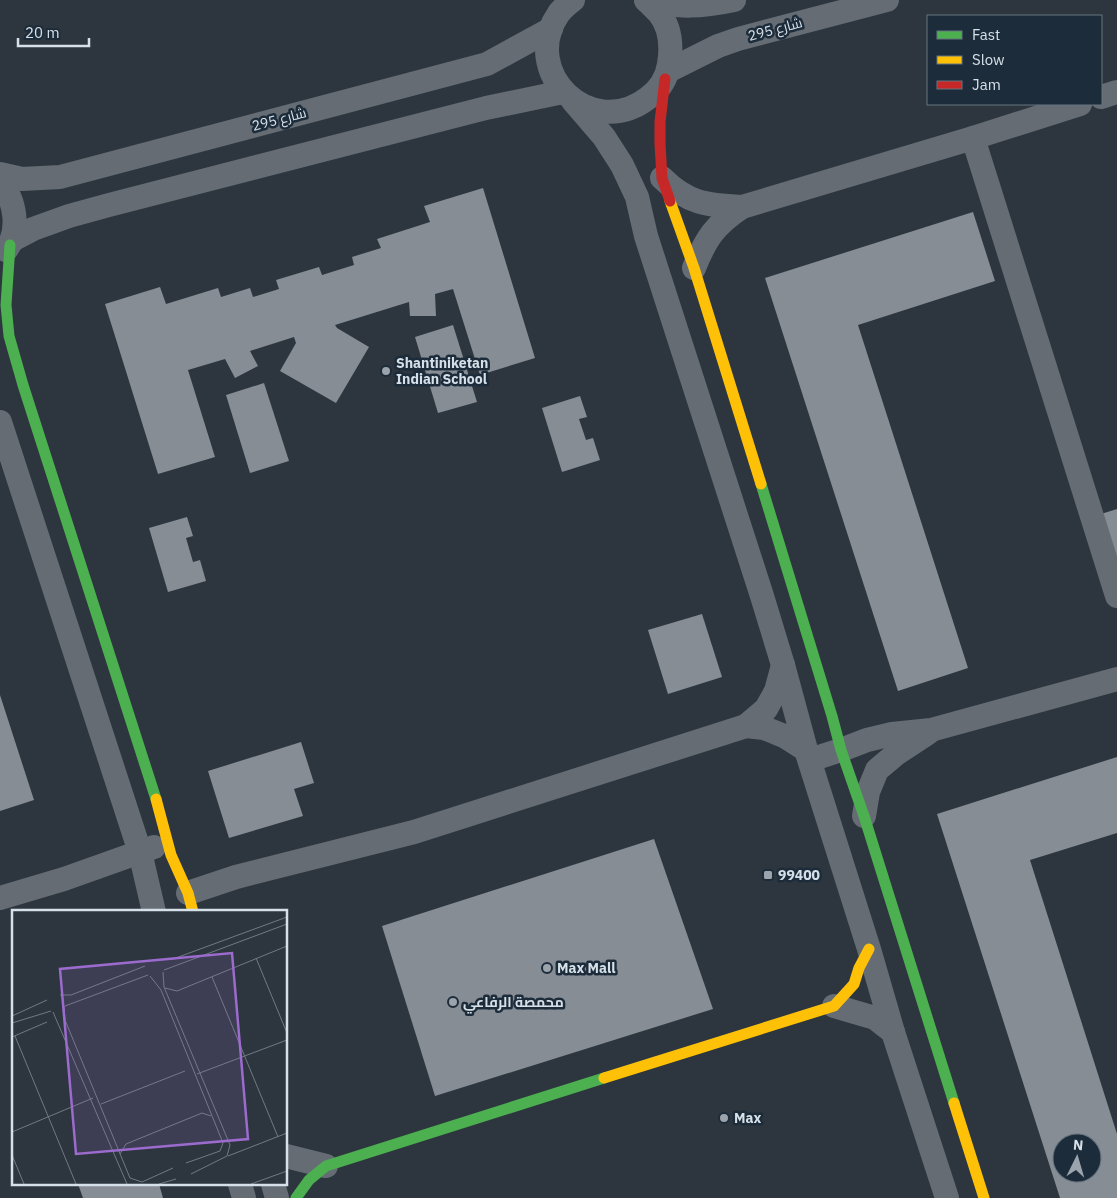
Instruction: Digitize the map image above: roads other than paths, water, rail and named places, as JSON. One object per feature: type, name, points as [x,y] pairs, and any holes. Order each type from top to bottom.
[{"type":"street","points":[[573,0],[560,12],[551,29],[547,46],[548,62],[554,78],[568,97],[604,137],[622,165],[637,197],[646,236],[784,665],[808,755],[893,1032],[947,1198]]},
{"type":"street","points":[[646,0],[668,5],[690,6],[712,5],[734,0]]},
{"type":"street","points":[[646,0],[660,14],[669,32],[672,52],[666,75],[660,122],[662,178],[694,268],[841,750],[864,816],[984,1198]]},
{"type":"street","name":"شارع 295","points":[[666,75],[718,46],[738,39],[887,0]]},
{"type":"street","name":"شارع 295","points":[[0,174],[22,179],[60,177],[487,64],[551,29]]},
{"type":"street","points":[[7,248],[33,229],[69,216],[486,108],[568,97],[589,109],[607,112],[624,111],[640,104],[654,93],[666,75]]},
{"type":"street","points":[[1102,97],[1117,92]]},
{"type":"street","points":[[694,268],[702,248],[713,232],[729,216],[742,207],[1077,105]]},
{"type":"street","points":[[973,138],[1117,596]]},
{"type":"street","points":[[662,178],[671,187],[692,200],[706,204],[742,207]]},
{"type":"street","points":[[0,183],[12,202],[15,221],[7,248],[6,305],[9,336],[23,385],[154,792],[171,855],[191,902],[236,877],[414,832],[746,726],[766,709],[776,691],[784,665]]},
{"type":"street","points":[[0,422],[140,852],[154,910]]},
{"type":"street","points":[[746,726],[764,728],[784,736],[808,755],[841,750],[892,734],[931,730],[1117,679]]},
{"type":"street","points":[[864,816],[868,792],[877,770],[896,754],[931,730]]},
{"type":"street","points":[[0,898],[64,879],[168,842]]},
{"type":"street","points":[[296,1198],[307,1181],[326,1166],[834,1006],[854,984],[859,968],[869,949]]},
{"type":"street","points":[[834,1006],[875,1018],[893,1032]]},
{"type":"street","points":[[288,1156],[326,1166]]},
{"type":"place","name":"Shantiniketan Indian School","points":[[386,371]]},
{"type":"place","name":"99400","points":[[768,875]]},
{"type":"place","name":"Max Mall","points":[[547,968]]},
{"type":"place","name":"محمصة الرفاعي","points":[[453,1002]]},
{"type":"place","name":"Max","points":[[724,1118]]}]
